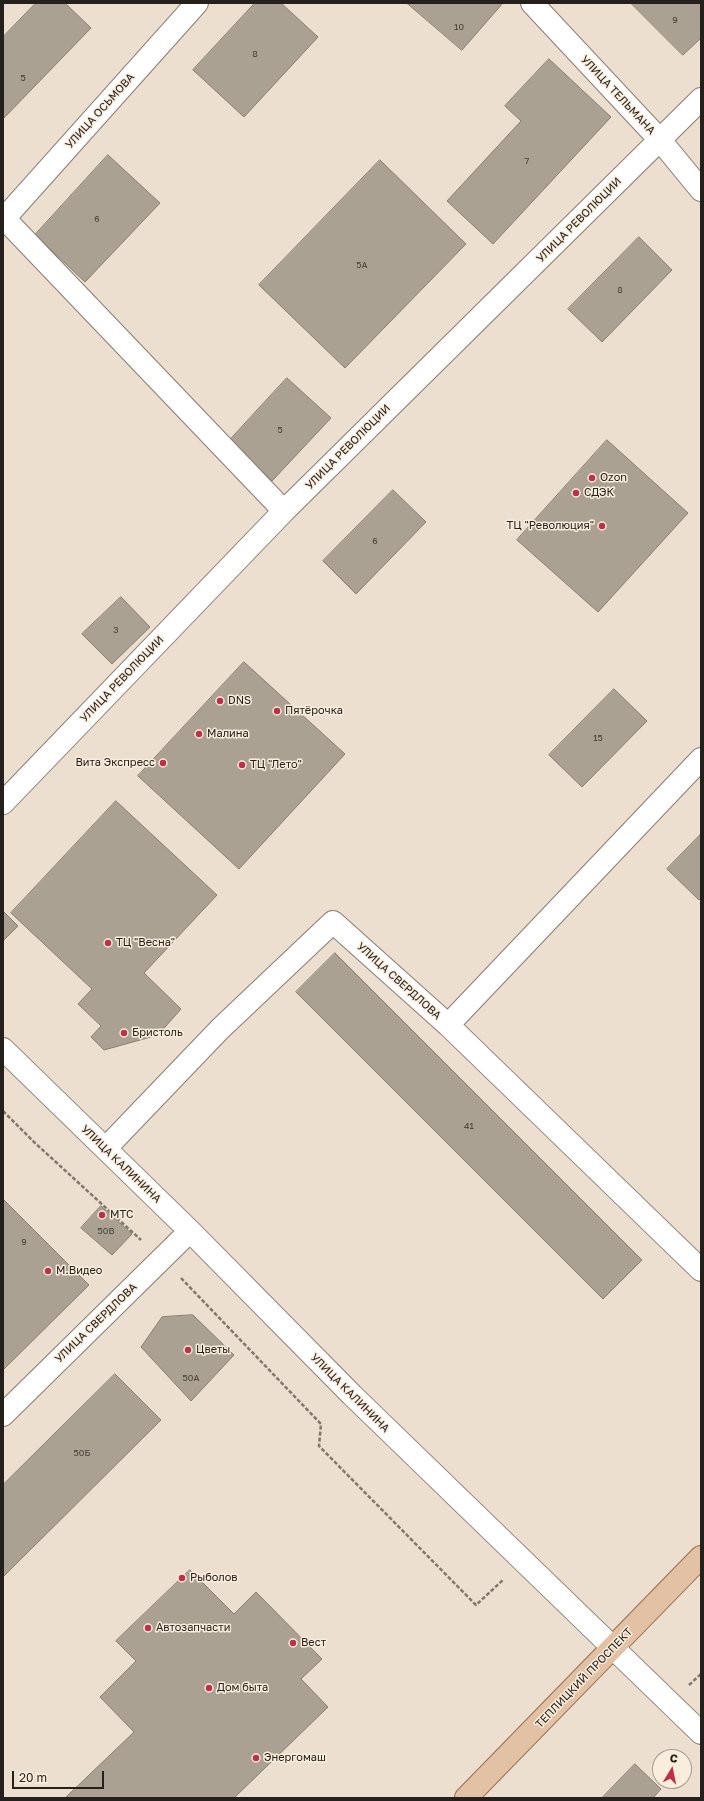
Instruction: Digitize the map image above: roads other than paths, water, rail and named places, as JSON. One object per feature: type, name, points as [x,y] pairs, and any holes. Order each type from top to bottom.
[{"type":"main road","name":"ТЕПЛИЦКИЙ ПРОСПЕКТ","points":[[466,1798],[613,1649],[701,1557]]},
{"type":"street","name":"УЛИЦА ОСЬМОВА","points":[[3,218],[197,3]]},
{"type":"street","name":"УЛИЦА ТЕЛЬМАНА","points":[[532,3],[660,140],[701,190]]},
{"type":"street","name":"УЛИЦА РЕВОЛЮЦИИ","points":[[3,803],[284,511],[701,99]]},
{"type":"street","points":[[3,218],[284,511]]},
{"type":"street","name":"УЛИЦА СВЕРДЛОВА","points":[[106,1148],[220,1029],[334,922],[448,1025],[701,759]]},
{"type":"street","points":[[448,1025],[701,1270]]},
{"type":"street","name":"УЛИЦА КАЛИНИНА","points":[[3,1049],[190,1231],[352,1395],[701,1733]]},
{"type":"street","name":"УЛИЦА СВЕРДЛОВА","points":[[3,1415],[190,1231]]},
{"type":"place","name":"Ozon","points":[[592,478]]},
{"type":"place","name":"СДЭК","points":[[576,493]]},
{"type":"place","name":"ТЦ \"Революция\"","points":[[602,526]]},
{"type":"place","name":"DNS","points":[[220,701]]},
{"type":"place","name":"Пятёрочка","points":[[277,711]]},
{"type":"place","name":"Малина","points":[[199,734]]},
{"type":"place","name":"Вита Экспресс","points":[[163,763]]},
{"type":"place","name":"ТЦ \"Лето\"","points":[[242,765]]},
{"type":"place","name":"ТЦ \"Весна\"","points":[[108,943]]},
{"type":"place","name":"Бристоль","points":[[124,1033]]},
{"type":"place","name":"МТС","points":[[102,1215]]},
{"type":"place","name":"М.Видео","points":[[48,1271]]},
{"type":"place","name":"Цветы","points":[[188,1350]]},
{"type":"place","name":"Рыболов","points":[[182,1578]]},
{"type":"place","name":"Автозапчасти","points":[[148,1628]]},
{"type":"place","name":"Вест","points":[[293,1643]]},
{"type":"place","name":"Дом быта","points":[[209,1688]]},
{"type":"place","name":"Энергомаш","points":[[256,1758]]}]
